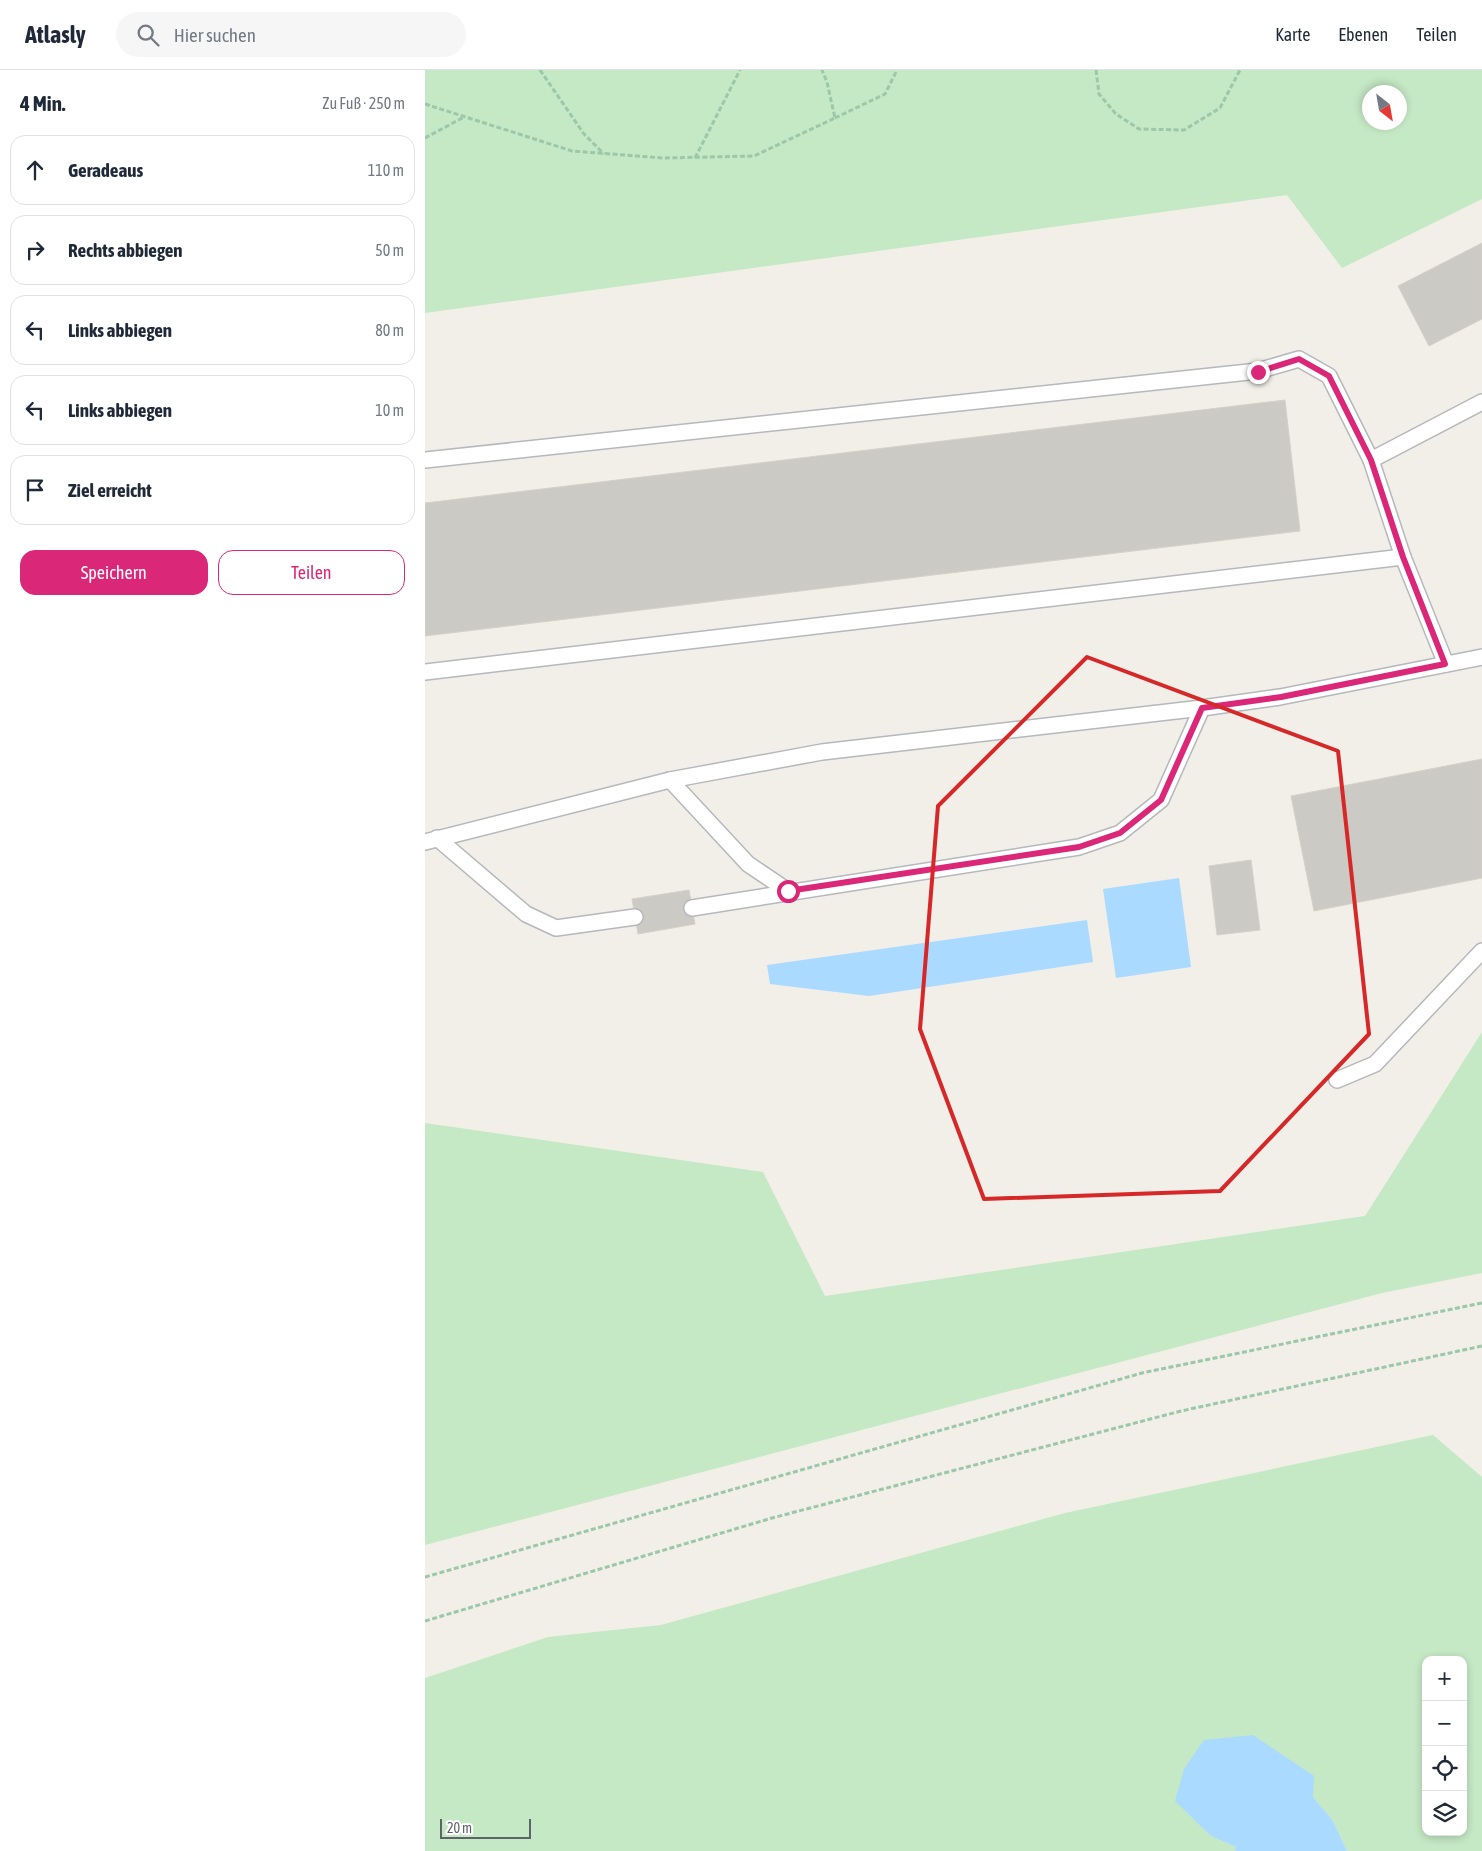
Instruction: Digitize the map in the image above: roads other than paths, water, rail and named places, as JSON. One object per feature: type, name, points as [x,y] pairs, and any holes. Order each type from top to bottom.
[{"type":"lane","points":[[425,460],[1258,372],[1299,359],[1329,376],[1371,460],[1403,557],[1445,664]]},
{"type":"lane","points":[[1371,460],[1482,402]]},
{"type":"lane","points":[[425,672],[1403,557]]},
{"type":"lane","points":[[431,840],[670,780],[823,752],[1202,708],[1281,697],[1482,657]]},
{"type":"lane","points":[[692,908],[788,891],[1079,847],[1120,833],[1161,800],[1202,708]]},
{"type":"lane","points":[[670,780],[747,864],[788,891]]},
{"type":"lane","points":[[431,840],[526,914],[555,928],[635,917]]},
{"type":"lane","points":[[1337,1080],[1375,1064],[1482,952]]},
{"type":"water","points":[[1179,878],[1191,967],[1116,978],[1103,889]]},
{"type":"water","points":[[1087,920],[1093,962],[869,996],[770,984],[767,965]]},
{"type":"water","points":[[1253,1735],[1314,1776],[1313,1797],[1333,1821],[1347,1851],[1235,1851],[1236,1847],[1211,1836],[1175,1801],[1184,1769],[1204,1740]]}]
